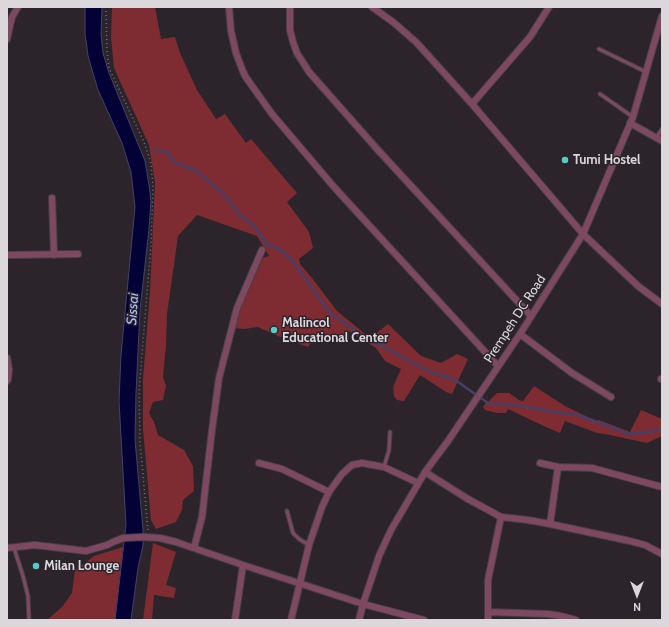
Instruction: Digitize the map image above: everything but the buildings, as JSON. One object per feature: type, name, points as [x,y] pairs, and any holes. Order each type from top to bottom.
[{"type":"street","points":[[7,39],[12,18],[18,7]]},
{"type":"street","points":[[229,7],[231,31],[236,53],[242,69],[245,76],[272,114],[334,187],[498,366]]},
{"type":"street","points":[[290,7],[290,30],[293,42],[297,53],[309,72],[376,149],[531,316]]},
{"type":"street","points":[[372,7],[393,22],[416,42],[472,104],[584,234],[638,286],[662,304]]},
{"type":"street","points":[[472,104],[530,37],[549,7]]},
{"type":"street","name":"Prempeh DC Road","points":[[360,620],[363,604],[385,542],[418,483],[520,334],[584,234],[633,117],[662,19]]},
{"type":"street","points":[[630,124],[662,142]]},
{"type":"street","points":[[52,198],[54,254]]},
{"type":"street","points":[[194,548],[202,517],[219,378],[237,308],[262,250]]},
{"type":"street","points":[[7,255],[78,254]]},
{"type":"street","points":[[520,334],[572,373],[611,397]]},
{"type":"street","points":[[7,358],[9,369],[7,380]]},
{"type":"street","points":[[291,620],[308,544],[329,492],[342,474],[352,465],[362,462],[384,467],[418,483]]},
{"type":"street","points":[[540,462],[558,467],[592,468],[662,488]]},
{"type":"street","points":[[259,463],[282,469],[329,492]]},
{"type":"street","points":[[550,524],[558,467]]},
{"type":"street","points":[[425,472],[468,499],[501,517],[550,524],[630,541],[645,545],[662,554]]},
{"type":"street","points":[[488,620],[488,580],[501,517]]},
{"type":"street","points":[[7,548],[35,545],[86,551],[107,545],[123,538],[146,537],[168,540],[363,604],[424,620]]},
{"type":"street","points":[[235,620],[243,565]]},
{"type":"street","points":[[488,612],[548,614],[576,620]]},
{"type":"lane","points":[[599,49],[646,72]]},
{"type":"lane","points":[[600,94],[633,117]]},
{"type":"lane","points":[[656,138],[662,129]]},
{"type":"lane","points":[[384,467],[390,432]]},
{"type":"lane","points":[[287,510],[293,533],[298,539],[308,544]]},
{"type":"lane","points":[[14,548],[28,596],[29,620]]},
{"type":"path","points":[[106,7],[109,68],[144,142],[151,163],[153,188],[151,245],[139,390],[140,441],[146,537]]},
{"type":"shaded area","points":[[112,7],[155,7],[161,39],[175,37],[180,53],[197,90],[216,119],[225,114],[246,143],[251,139],[297,193],[287,202],[309,232],[313,248],[299,259],[300,264],[337,311],[370,338],[388,324],[421,356],[441,363],[457,354],[468,359],[452,394],[446,392],[420,375],[404,401],[397,400],[394,396],[393,387],[401,369],[385,361],[376,348],[349,331],[338,339],[315,335],[308,347],[258,327],[244,329],[234,328],[239,311],[263,258],[269,256],[257,236],[197,215],[178,236],[167,314],[163,377],[166,386],[163,400],[153,402],[149,413],[154,422],[158,435],[184,450],[193,466],[194,491],[183,500],[182,510],[176,522],[156,529],[151,520],[143,429],[143,380],[150,292],[155,183],[149,145],[114,68],[111,37]]},
{"type":"shaded area","points":[[534,386],[565,406],[596,421],[599,420],[630,432],[641,410],[662,419],[662,436],[647,443],[597,433],[565,421],[560,433],[508,409],[506,413],[497,413],[485,410],[483,407],[497,393],[509,393],[523,401]]},
{"type":"shaded area","points":[[153,543],[176,552],[166,585],[176,588],[174,598],[154,595],[152,620],[143,620]]},
{"type":"shaded area","points":[[123,547],[115,620],[47,620],[62,607],[72,593],[75,570],[94,556]]},
{"type":"water","name":"Sissai","points":[[85,7],[102,7],[101,35],[103,53],[109,73],[145,161],[151,201],[140,310],[136,393],[135,440],[143,545],[138,568],[131,620],[115,620],[126,525],[119,401],[121,355],[135,207],[131,172],[122,143],[98,90],[88,56],[85,33]]},
{"type":"waterway","points":[[154,150],[167,152],[174,162],[196,171],[226,196],[238,213],[255,227],[267,244],[279,249],[291,259],[330,313],[371,342],[383,346],[431,372],[455,380],[488,403],[516,405],[578,415],[629,434],[662,430]]},
{"type":"place","name":"Tumi Hostel","points":[[565,160]]},
{"type":"place","name":"Malincol Educational Center","points":[[274,330]]},
{"type":"place","name":"Milan Lounge","points":[[36,566]]}]
